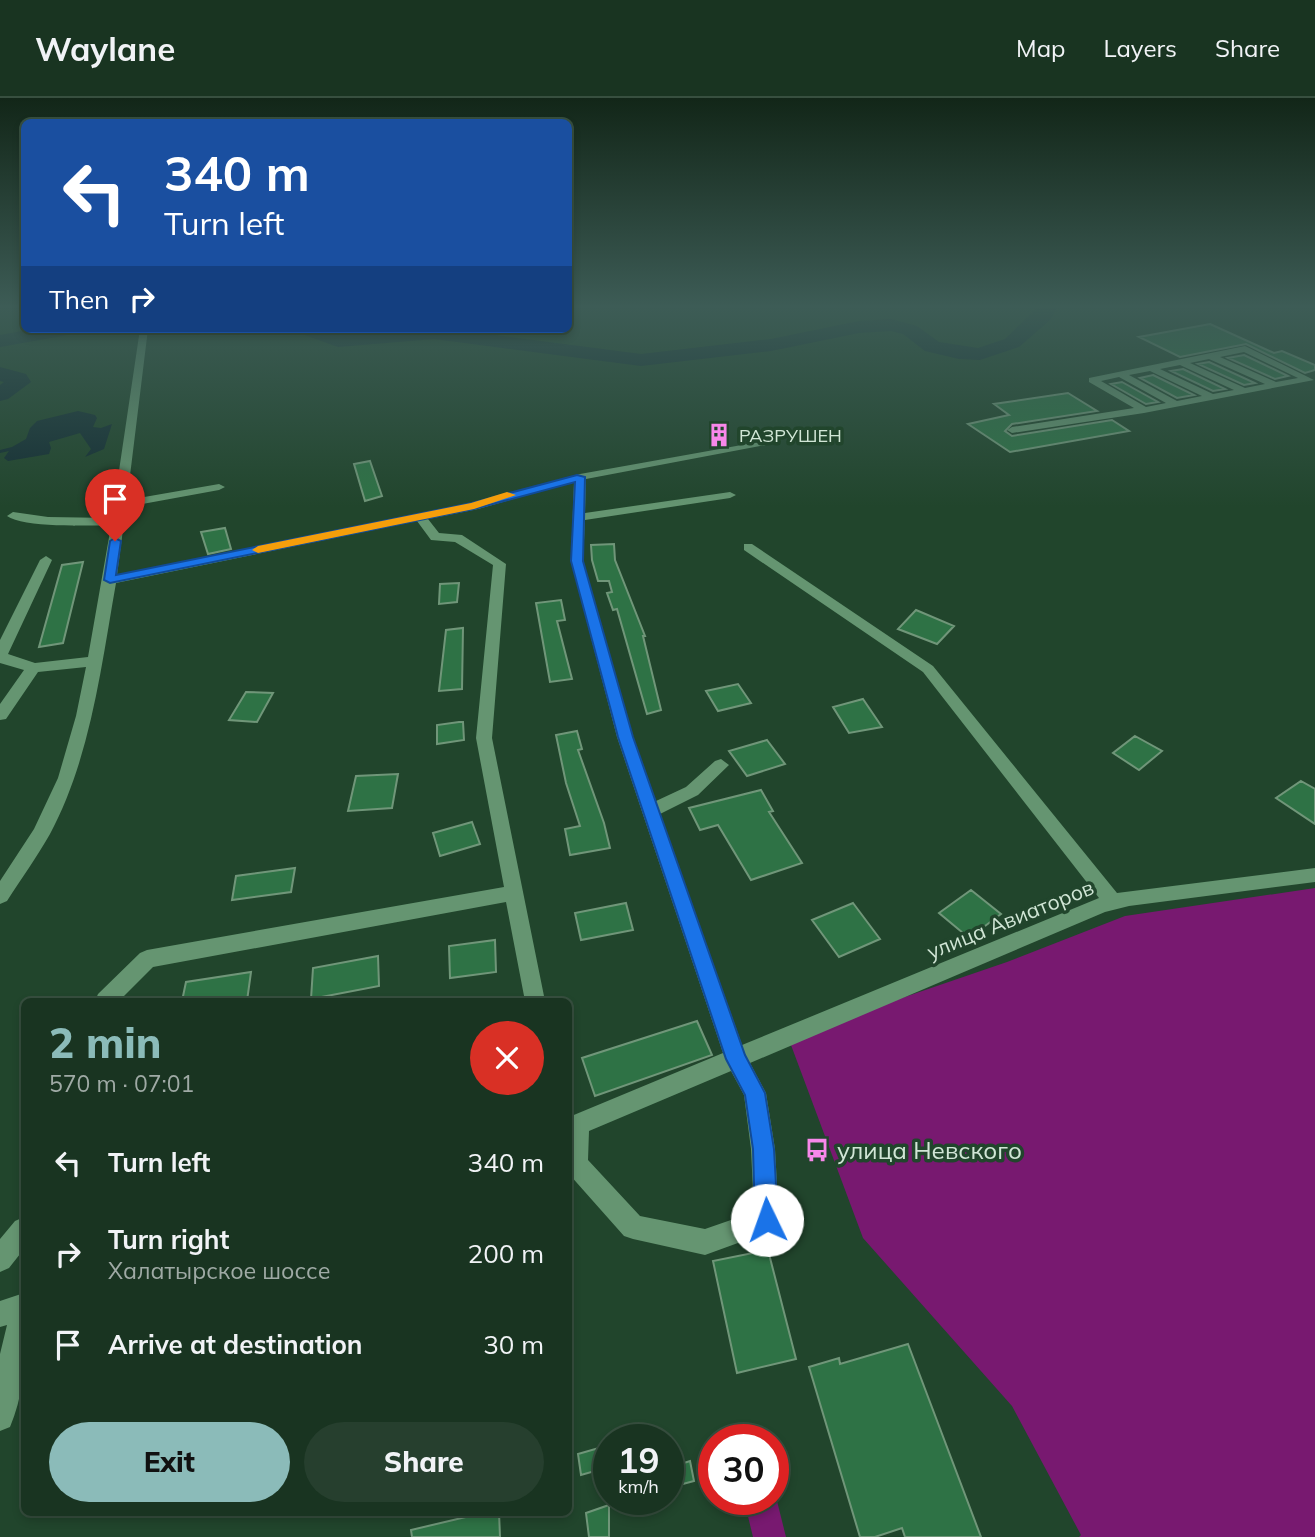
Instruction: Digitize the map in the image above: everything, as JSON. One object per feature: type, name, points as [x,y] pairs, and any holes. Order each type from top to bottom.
[{"type":"street","points":[[0,896],[42,832],[66,778],[84,716],[110,580],[138,372]]},
{"type":"street","points":[[1130,372],[1092,380],[1144,410]]},
{"type":"street","points":[[1160,372],[1211,397]]},
{"type":"street","points":[[1203,372],[1244,391]]},
{"type":"street","points":[[1245,372],[1275,386]]},
{"type":"street","points":[[1293,372],[1311,381]]},
{"type":"street","points":[[1120,374],[1175,404]]},
{"type":"street","points":[[1012,430],[1311,381]]},
{"type":"street","points":[[110,580],[474,506],[580,477],[776,440]]},
{"type":"street","points":[[580,477],[577,561],[625,737],[736,1059],[755,1093],[763,1149],[767,1220],[705,1242],[633,1227],[576,1164],[573,1126],[736,1059]]},
{"type":"street","points":[[120,505],[219,487]]},
{"type":"street","points":[[579,516],[730,495]]},
{"type":"street","points":[[13,516],[48,521],[118,522]]},
{"type":"street","points":[[419,517],[435,537],[458,538],[500,564],[484,738],[534,998]]},
{"type":"street","points":[[748,547],[928,669],[1113,902]]},
{"type":"street","points":[[46,561],[0,656],[33,668],[95,661]]},
{"type":"street","points":[[0,715],[33,668]]},
{"type":"street","points":[[651,811],[692,791],[721,765]]},
{"type":"street","name":"улица Авиаторов","points":[[736,1059],[1113,902],[1315,874]]},
{"type":"street","points":[[109,998],[147,959],[514,893]]},
{"type":"street","points":[[0,1259],[21,1234]]},
{"type":"street","points":[[0,1314],[21,1307]]},
{"type":"street","points":[[0,1417],[21,1320]]},
{"type":"shaded area","points":[[1315,888],[1315,1537],[1079,1537],[1081,1535],[1012,1406],[863,1238],[788,1037],[1007,962],[1125,916]]},
{"type":"shaded area","points":[[748,1515],[780,1515],[786,1537],[753,1537]]},
{"type":"water","points":[[78,411],[95,415],[97,418],[93,427],[101,428],[112,424],[104,449],[85,457],[91,449],[80,433],[49,442],[49,454],[8,461],[4,458],[9,451],[0,453],[0,450],[26,439],[30,428],[37,421]]},
{"type":"building","points":[[1173,372],[1190,372],[1225,389],[1213,391]]},
{"type":"building","points":[[1216,372],[1231,372],[1255,383],[1244,385]]},
{"type":"building","points":[[1260,372],[1280,372],[1288,376],[1275,379]]},
{"type":"building","points":[[1153,375],[1194,395],[1177,398],[1140,378]]},
{"type":"building","points":[[1122,382],[1158,402],[1146,404],[1111,384]]},
{"type":"building","points":[[1068,393],[1097,411],[1012,424],[1005,431],[1012,436],[1112,420],[1129,431],[1010,452],[968,424],[1009,415],[994,404]]},
{"type":"building","points":[[370,461],[382,496],[365,501],[354,464]]},
{"type":"building","points":[[225,528],[231,549],[208,554],[201,532]]},
{"type":"building","points":[[614,544],[615,560],[645,636],[661,710],[647,714],[617,609],[613,610],[607,593],[612,592],[609,581],[598,581],[592,560],[591,545]]},
{"type":"building","points":[[83,562],[63,643],[39,647],[62,565]]},
{"type":"building","points":[[459,583],[457,602],[439,604],[440,584]]},
{"type":"building","points":[[561,600],[565,620],[557,621],[572,679],[550,682],[536,603]]},
{"type":"building","points":[[916,610],[954,626],[937,644],[898,629]]},
{"type":"building","points":[[463,628],[462,689],[439,691],[446,630]]},
{"type":"building","points":[[738,684],[751,703],[718,711],[706,691]]},
{"type":"building","points":[[246,692],[273,693],[257,722],[229,720]]},
{"type":"building","points":[[863,699],[882,727],[849,733],[833,707]]},
{"type":"building","points":[[463,722],[464,740],[437,744],[437,725]]},
{"type":"building","points":[[577,731],[582,749],[578,750],[610,848],[570,855],[565,829],[580,826],[566,783],[556,735]]},
{"type":"building","points":[[1135,736],[1162,751],[1139,770],[1113,753]]},
{"type":"building","points":[[767,740],[785,764],[747,776],[729,751]]},
{"type":"building","points":[[398,774],[392,808],[348,811],[356,776]]},
{"type":"building","points":[[1301,781],[1315,789],[1315,824],[1276,798]]},
{"type":"building","points":[[761,790],[773,811],[769,812],[802,863],[751,880],[718,825],[700,830],[689,808]]},
{"type":"building","points":[[472,822],[480,844],[440,856],[433,833]]},
{"type":"building","points":[[295,868],[291,892],[232,900],[236,876]]},
{"type":"building","points":[[971,890],[1001,914],[969,938],[939,913]]},
{"type":"building","points":[[626,903],[633,930],[581,940],[575,913]]},
{"type":"building","points":[[853,903],[880,939],[839,957],[812,920]]},
{"type":"building","points":[[495,940],[496,972],[450,978],[449,946]]},
{"type":"building","points":[[378,956],[379,986],[311,998],[313,968]]},
{"type":"building","points":[[251,972],[247,998],[183,998],[186,982]]},
{"type":"building","points":[[697,1021],[712,1055],[595,1096],[582,1058]]},
{"type":"building","points":[[768,1250],[796,1359],[737,1373],[713,1261]]},
{"type":"building","points":[[908,1344],[981,1537],[905,1537],[902,1528],[875,1537],[860,1537],[809,1367],[839,1358],[840,1364]]},
{"type":"building","points":[[593,1450],[593,1472],[581,1475],[578,1454]]},
{"type":"building","points":[[690,1461],[694,1481],[684,1484],[684,1463]]},
{"type":"building","points":[[593,1511],[593,1515],[609,1515],[609,1537],[589,1537],[586,1513]]},
{"type":"building","points":[[470,1516],[499,1516],[500,1537],[412,1537],[411,1530]]},
{"type":"waterway","points":[[0,374],[20,382],[0,394]]},
{"type":"slow traffic","points":[[258,550],[474,506],[510,495]]},
{"type":"place","name":"РАЗРУШЕН","points":[[719,435]]},
{"type":"place","name":"улица Невского","points":[[817,1150]]},
{"type":"route","points":[[115,541],[110,580],[474,506],[535,487],[580,477],[577,561],[625,737],[736,1059],[755,1093],[763,1149],[767,1220]]}]
